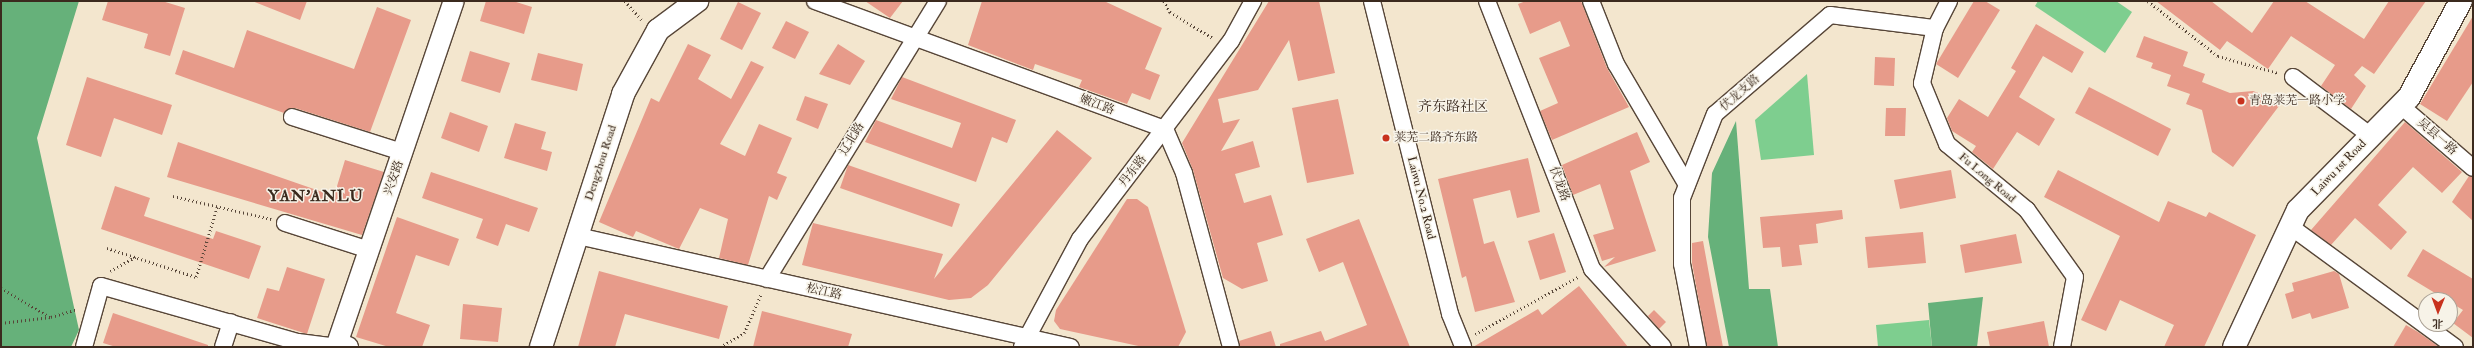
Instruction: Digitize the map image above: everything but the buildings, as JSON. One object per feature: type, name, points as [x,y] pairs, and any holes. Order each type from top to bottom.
[{"type":"main road","name":"Dengzhou Road","points":[[541,347],[623,94],[658,30],[697,1]]},
{"type":"main road","name":"Laiwu 1st Road","points":[[2234,347],[2298,210],[2409,96],[2461,1]]},
{"type":"street","name":"嫩江路","points":[[815,1],[1165,129]]},
{"type":"street","name":"辽北路","points":[[766,283],[913,38],[938,1]]},
{"type":"street","name":"丹东路","points":[[1024,343],[1080,239],[1231,41],[1253,1]]},
{"type":"street","name":"Laiwu No.2 Road","points":[[1372,1],[1461,343]]},
{"type":"street","name":"伏龙路","points":[[1487,1],[1592,269],[1663,347]]},
{"type":"street","points":[[1591,1],[1616,64],[1687,185]]},
{"type":"street","name":"Fu Long Road","points":[[1949,1],[1935,28],[1922,83],[1947,144],[2026,210],[2076,277],[2062,347]]},
{"type":"street","name":"兴安路","points":[[340,346],[369,250],[450,2]]},
{"type":"street","name":"伏龙支路","points":[[1698,347],[1682,264],[1682,198],[1715,114],[1828,8],[1935,28]]},
{"type":"street","points":[[2293,77],[2371,136]]},
{"type":"street","name":"吴县一路","points":[[2400,105],[2473,168]]},
{"type":"street","points":[[292,117],[402,152]]},
{"type":"street","points":[[1165,129],[1184,173],[1232,347]]},
{"type":"street","points":[[285,223],[369,250]]},
{"type":"street","points":[[2291,227],[2455,347]]},
{"type":"street","name":"松江路","points":[[578,236],[766,283],[1024,343],[1071,347]]},
{"type":"street","points":[[84,347],[101,286],[298,342],[340,346]]},
{"type":"street","points":[[223,347],[231,322]]},
{"type":"path","points":[[625,1],[645,22]]},
{"type":"path","points":[[1164,1],[1170,12],[1221,43]]},
{"type":"path","points":[[2148,1],[2218,56],[2293,77]]},
{"type":"path","points":[[173,196],[285,223]]},
{"type":"path","points":[[106,248],[196,277],[217,207]]},
{"type":"path","points":[[1461,343],[1592,269]]},
{"type":"path","points":[[720,347],[744,333],[766,283]]},
{"type":"path","points":[[1,288],[51,317],[1,323]]},
{"type":"green space","points":[[1,1],[79,1],[37,138],[79,330],[71,347],[1,347]]},
{"type":"green space","points":[[2038,1],[2116,1],[2132,12],[2105,53],[2035,6]]},
{"type":"green space","points":[[1807,74],[1814,155],[1761,160],[1755,120]]},
{"type":"green space","points":[[1736,121],[1749,289],[1770,289],[1778,347],[1729,347],[1708,237],[1712,173]]},
{"type":"green space","points":[[1983,297],[1977,347],[1932,347],[1928,303]]},
{"type":"green space","points":[[1929,320],[1932,347],[1878,347],[1876,325]]},
{"type":"place","name":"青岛莱芜一路小学","points":[[2241,101]]},
{"type":"place","name":"莱芜二路齐东路","points":[[1386,138]]},
{"type":"district","name":"齐东路社区","points":[[1453,107]]},
{"type":"district","name":"YAN'ANLU","points":[[316,196]]}]
